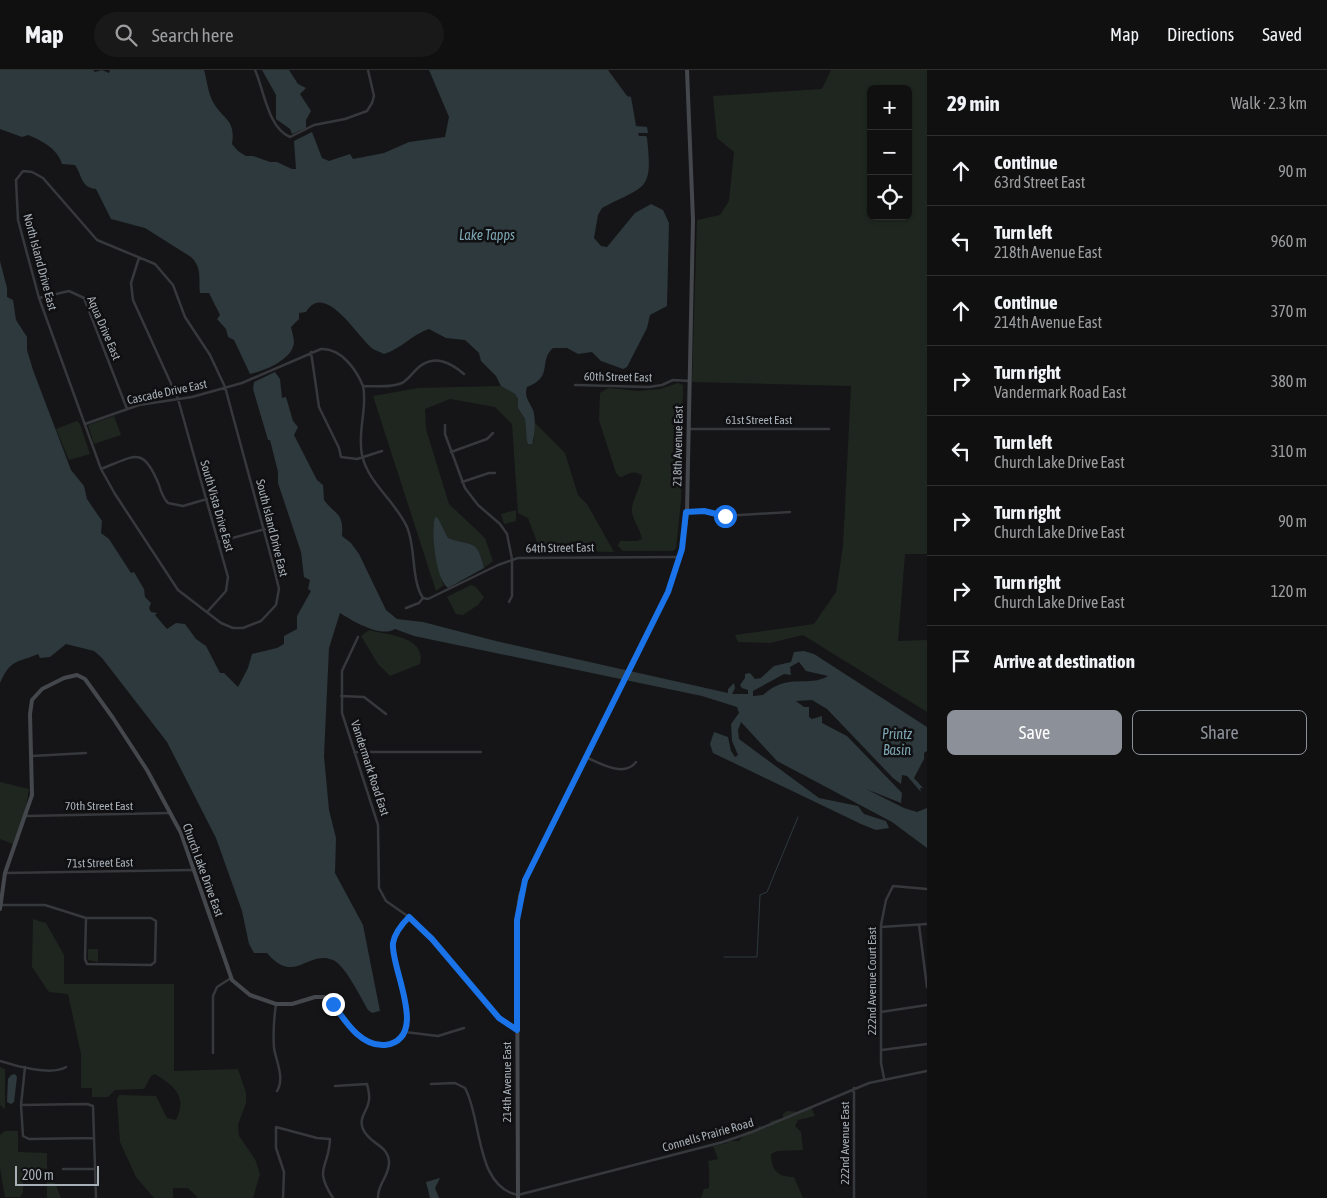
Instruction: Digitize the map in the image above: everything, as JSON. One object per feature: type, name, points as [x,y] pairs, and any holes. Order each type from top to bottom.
[{"type":"street","points":[[254,70],[263,87],[272,118],[282,132],[290,138],[314,125],[329,124],[367,111],[374,96],[368,70]]},
{"type":"street","name":"218th Avenue East","points":[[526,877],[668,592],[680,557],[686,512],[693,220],[687,70]]},
{"type":"street","name":"North Island Drive East","points":[[85,424],[39,298],[24,245],[17,208],[16,180],[23,171],[32,172],[43,178],[97,240],[155,264],[166,274],[176,291],[185,317],[210,355],[225,388]]},
{"type":"street","name":"South Vista Drive East","points":[[139,258],[131,283],[132,300],[178,399],[228,577],[228,587],[223,596],[208,611]]},
{"type":"street","name":"Aqua Drive East","points":[[39,298],[69,291],[84,298],[127,409]]},
{"type":"street","points":[[382,451],[363,458],[341,457],[337,442],[319,407],[311,352],[326,349],[336,351],[354,369],[363,386],[364,395],[360,432],[363,458],[373,478],[406,525],[411,538],[421,594],[424,598]]},
{"type":"street","name":"Cascade Drive East","points":[[85,424],[149,403],[178,399],[225,388],[246,381],[311,352]]},
{"type":"street","points":[[363,386],[398,384],[423,364],[435,361],[451,364],[464,374]]},
{"type":"street","name":"60th Street East","points":[[575,385],[649,387],[662,385],[674,380],[690,381]]},
{"type":"street","name":"South Island Drive East","points":[[85,424],[101,469],[115,494],[178,590],[225,624],[240,628],[261,620],[276,605],[279,595],[278,582],[265,529],[225,388]]},
{"type":"street","points":[[445,425],[445,434],[462,482],[473,499],[504,529],[512,559],[512,596],[509,602]]},
{"type":"street","name":"61st Street East","points":[[688,429],[829,429]]},
{"type":"street","points":[[451,452],[487,439],[493,433]]},
{"type":"street","points":[[101,469],[139,456],[150,465],[168,503],[183,506],[206,499]]},
{"type":"street","points":[[462,482],[489,473],[495,473]]},
{"type":"street","points":[[686,512],[704,511],[719,516],[790,512]]},
{"type":"street","points":[[218,542],[265,529]]},
{"type":"street","name":"64th Street East","points":[[406,608],[419,604],[424,598],[428,599],[512,559],[540,556],[680,557]]},
{"type":"street","points":[[666,557],[674,561],[676,567]]},
{"type":"street","name":"Vandermark Road East","points":[[358,638],[342,672],[341,696],[344,724],[378,825],[379,888],[386,901],[409,917],[432,939],[499,1018],[517,1030]]},
{"type":"street","name":"Church Lake Drive East","points":[[0,909],[5,873],[27,816],[32,795],[30,706],[34,696],[39,691],[71,675],[80,676],[85,679],[113,718],[147,770],[171,813],[183,838],[231,978]]},
{"type":"street","points":[[341,696],[364,697],[386,714]]},
{"type":"street","points":[[354,752],[481,752]]},
{"type":"street","points":[[32,756],[86,753]]},
{"type":"street","points":[[585,757],[618,769],[627,769],[636,762]]},
{"type":"street","name":"70th Street East","points":[[27,816],[171,813]]},
{"type":"street","name":"71st Street East","points":[[5,873],[194,870]]},
{"type":"street","name":"214th Avenue East","points":[[518,1196],[518,914],[526,877]]},
{"type":"street","name":"222nd Avenue Court East","points":[[884,1078],[881,1050],[881,927],[884,909],[893,886],[927,889]]},
{"type":"street","points":[[0,906],[45,905],[86,918],[154,919],[156,922],[154,963],[151,965],[87,964],[85,959],[86,918]]},
{"type":"street","points":[[213,1053],[213,996],[217,987],[231,978],[250,994],[276,1004],[296,1004],[324,997],[358,1035],[378,1044],[395,1042],[405,1032],[406,1002],[393,946],[396,933],[409,917]]},
{"type":"street","points":[[881,927],[927,924]]},
{"type":"street","points":[[918,925],[927,987]]},
{"type":"street","points":[[276,1004],[274,1049],[279,1061],[280,1085],[277,1091]]},
{"type":"street","points":[[881,1012],[927,1005]]},
{"type":"street","points":[[405,1032],[438,1036],[464,1028]]},
{"type":"street","points":[[881,1050],[927,1044]]},
{"type":"street","points":[[0,1061],[26,1067],[60,1070],[66,1067]]},
{"type":"street","points":[[26,1067],[21,1105],[22,1133],[25,1138],[94,1138]]},
{"type":"street","name":"Connells Prairie Road","points":[[518,1196],[739,1137],[854,1088],[884,1078],[927,1071]]},
{"type":"street","points":[[431,1084],[455,1083],[464,1088],[474,1112],[476,1131],[493,1178],[500,1188],[518,1196]]},
{"type":"street","points":[[335,1086],[368,1084],[370,1100],[363,1115],[362,1127],[367,1136],[383,1148],[389,1160],[388,1172],[379,1189],[378,1198]]},
{"type":"street","name":"222nd Avenue East","points":[[854,1088],[854,1198]]},
{"type":"street","points":[[21,1105],[92,1105],[94,1110],[96,1198]]},
{"type":"street","points":[[283,1198],[284,1172],[276,1148],[276,1128],[317,1138],[330,1139],[322,1174],[325,1186],[333,1198]]},
{"type":"street","points":[[63,1169],[95,1169]]},
{"type":"shaded area","points":[[831,70],[927,70],[927,554],[905,554],[898,641],[927,640],[927,712],[803,635],[770,643],[738,642],[735,635],[814,624],[836,592],[843,546],[851,386],[692,382],[697,220],[720,215],[729,201],[734,152],[717,138],[713,96],[822,89]]},
{"type":"shaded area","points":[[678,383],[683,385],[681,501],[676,548],[673,551],[623,551],[618,546],[620,541],[637,541],[642,539],[632,509],[642,475],[633,472],[620,477],[616,473],[599,420],[600,393],[608,388],[638,391],[660,389]]},
{"type":"shaded area","points":[[501,386],[515,394],[518,399],[518,408],[525,419],[528,444],[534,441],[534,422],[565,453],[578,495],[587,504],[614,552],[540,550],[528,518],[518,513],[512,424],[495,407],[450,399],[425,409],[426,429],[449,504],[485,538],[493,561],[484,568],[476,548],[473,545],[448,538],[438,518],[442,582],[444,585],[436,591],[373,396],[418,388]]},
{"type":"shaded area","points":[[114,416],[121,435],[94,444],[88,425]]},
{"type":"shaded area","points":[[77,421],[80,424],[90,454],[69,460],[56,429]]},
{"type":"shaded area","points":[[516,510],[516,521],[504,524],[501,514]]},
{"type":"shaded area","points":[[471,585],[476,587],[484,597],[478,605],[463,615],[456,614],[447,597]]},
{"type":"shaded area","points":[[369,630],[404,638],[411,642],[421,655],[420,664],[390,676],[378,664],[361,636]]},
{"type":"shaded area","points":[[0,782],[29,789],[25,812],[13,844],[0,839]]},
{"type":"shaded area","points":[[33,919],[46,923],[64,955],[64,984],[174,984],[174,1071],[238,1069],[246,1093],[246,1103],[238,1125],[239,1136],[255,1159],[260,1174],[253,1198],[198,1198],[188,1188],[173,1188],[173,1198],[154,1198],[136,1177],[120,1142],[117,1099],[119,1095],[156,1096],[167,1118],[176,1120],[179,1112],[180,1098],[168,1083],[155,1074],[151,1076],[144,1089],[115,1090],[108,1097],[92,1097],[92,1088],[81,1088],[81,1054],[68,994],[49,992],[32,967]]},
{"type":"shaded area","points":[[88,949],[98,949],[98,962],[88,960]]},
{"type":"shaded area","points":[[0,1067],[5,1069],[5,1109],[0,1105]]},
{"type":"shaded area","points":[[811,1107],[815,1116],[798,1120],[795,1126],[801,1132],[803,1150],[777,1151],[771,1154],[772,1164],[776,1172],[784,1176],[794,1177],[803,1198],[701,1198],[704,1189],[709,1188],[708,1161],[718,1159],[713,1146],[729,1141],[739,1141],[748,1131],[756,1131],[759,1126],[767,1128],[771,1121],[783,1118],[783,1114],[787,1111],[802,1112]]},
{"type":"shaded area","points":[[5,1131],[18,1131],[18,1152],[47,1153],[47,1169],[38,1168],[23,1180],[23,1192],[20,1197],[5,1197],[0,1168],[0,1135]]},
{"type":"shaded area","points":[[47,1182],[55,1183],[61,1198],[47,1198]]},
{"type":"water","name":"Lake Tapps","points":[[0,70],[93,70],[95,72],[102,70],[109,73],[110,70],[204,70],[211,98],[228,120],[232,129],[232,144],[238,151],[246,156],[277,162],[296,169],[294,141],[312,132],[322,158],[329,161],[350,154],[353,159],[384,153],[409,142],[445,137],[449,117],[429,70],[608,70],[627,96],[631,97],[636,126],[647,127],[648,133],[638,133],[639,136],[646,136],[647,138],[649,168],[643,185],[602,208],[598,215],[594,238],[601,246],[607,247],[635,213],[651,204],[663,210],[669,223],[667,306],[650,315],[647,328],[627,367],[623,369],[601,361],[592,352],[578,354],[567,348],[553,348],[546,358],[543,374],[540,379],[527,387],[526,390],[535,418],[532,444],[528,444],[527,441],[525,419],[518,408],[518,399],[515,394],[501,386],[496,376],[481,361],[479,353],[465,340],[446,338],[429,329],[384,354],[373,349],[341,314],[332,307],[322,303],[314,304],[306,312],[299,313],[299,319],[291,327],[294,343],[288,355],[270,367],[250,374],[234,340],[228,337],[226,329],[217,319],[220,315],[209,293],[200,293],[199,270],[191,257],[145,228],[111,219],[96,189],[85,184],[75,165],[62,164],[57,154],[43,142],[28,135],[22,137],[0,129]]},
{"type":"water","points":[[262,70],[289,70],[298,84],[306,88],[300,94],[311,111],[306,120],[306,128],[292,134],[290,129],[276,119],[276,95]]},
{"type":"water","name":"Printz Basin","points":[[0,261],[7,288],[7,297],[13,300],[16,320],[27,337],[27,350],[33,370],[71,470],[84,486],[87,499],[102,521],[101,533],[109,539],[131,573],[134,572],[144,589],[145,597],[151,603],[149,608],[151,612],[157,613],[155,615],[167,629],[176,623],[185,624],[196,639],[206,646],[220,673],[224,673],[238,687],[248,668],[252,654],[277,648],[284,644],[284,636],[297,629],[297,616],[311,591],[308,589],[310,580],[304,577],[301,552],[278,483],[278,472],[270,440],[268,440],[253,389],[254,382],[275,372],[280,379],[282,398],[286,397],[293,421],[298,427],[294,435],[317,480],[323,485],[324,500],[340,518],[342,522],[342,536],[351,543],[359,554],[386,610],[397,619],[423,622],[496,641],[728,693],[728,689],[734,683],[735,688],[732,694],[748,694],[748,690],[740,685],[745,678],[745,674],[750,673],[755,679],[761,678],[774,666],[791,662],[794,652],[804,651],[814,654],[927,727],[927,751],[924,753],[924,759],[914,778],[923,788],[920,788],[921,792],[907,776],[902,775],[901,784],[893,778],[827,709],[812,700],[796,701],[804,707],[809,707],[809,717],[812,719],[822,716],[822,723],[847,736],[902,793],[901,803],[866,789],[904,808],[917,812],[927,808],[927,848],[892,822],[777,761],[741,722],[738,730],[739,739],[819,798],[858,806],[864,814],[886,821],[889,828],[876,830],[861,824],[713,753],[710,744],[714,732],[728,737],[731,751],[735,757],[738,755],[732,741],[731,724],[739,713],[737,707],[702,696],[414,636],[395,629],[389,631],[374,630],[340,613],[329,648],[324,756],[329,810],[336,838],[335,873],[363,925],[380,1011],[372,1013],[368,1010],[343,968],[333,960],[316,959],[293,967],[277,962],[267,953],[254,953],[249,944],[242,911],[216,838],[167,742],[102,658],[94,651],[66,644],[50,657],[40,658],[38,654],[16,662],[8,669],[0,683]],"holes":[[[799,662],[806,671],[828,676],[813,681],[781,684],[763,695],[753,696],[753,691],[784,674],[791,675],[790,667]]]},
{"type":"water","points":[[435,517],[438,518],[448,538],[473,545],[476,548],[484,568],[448,588],[440,575],[437,565],[434,533]]},
{"type":"water","points":[[15,1074],[17,1077],[14,1102],[11,1104],[7,1102],[8,1079],[11,1075]]},
{"type":"water","points":[[440,1178],[435,1188],[439,1198],[430,1198],[426,1182]]},
{"type":"waterway","points":[[724,957],[757,957],[760,895],[767,892],[798,817]]},
{"type":"route","points":[[333,1004],[353,1030],[366,1040],[385,1045],[401,1038],[406,1028],[406,1002],[393,946],[396,933],[409,917],[432,939],[499,1018],[517,1030],[517,920],[519,902],[525,880],[668,592],[682,549],[686,512],[704,511],[725,516]]}]
